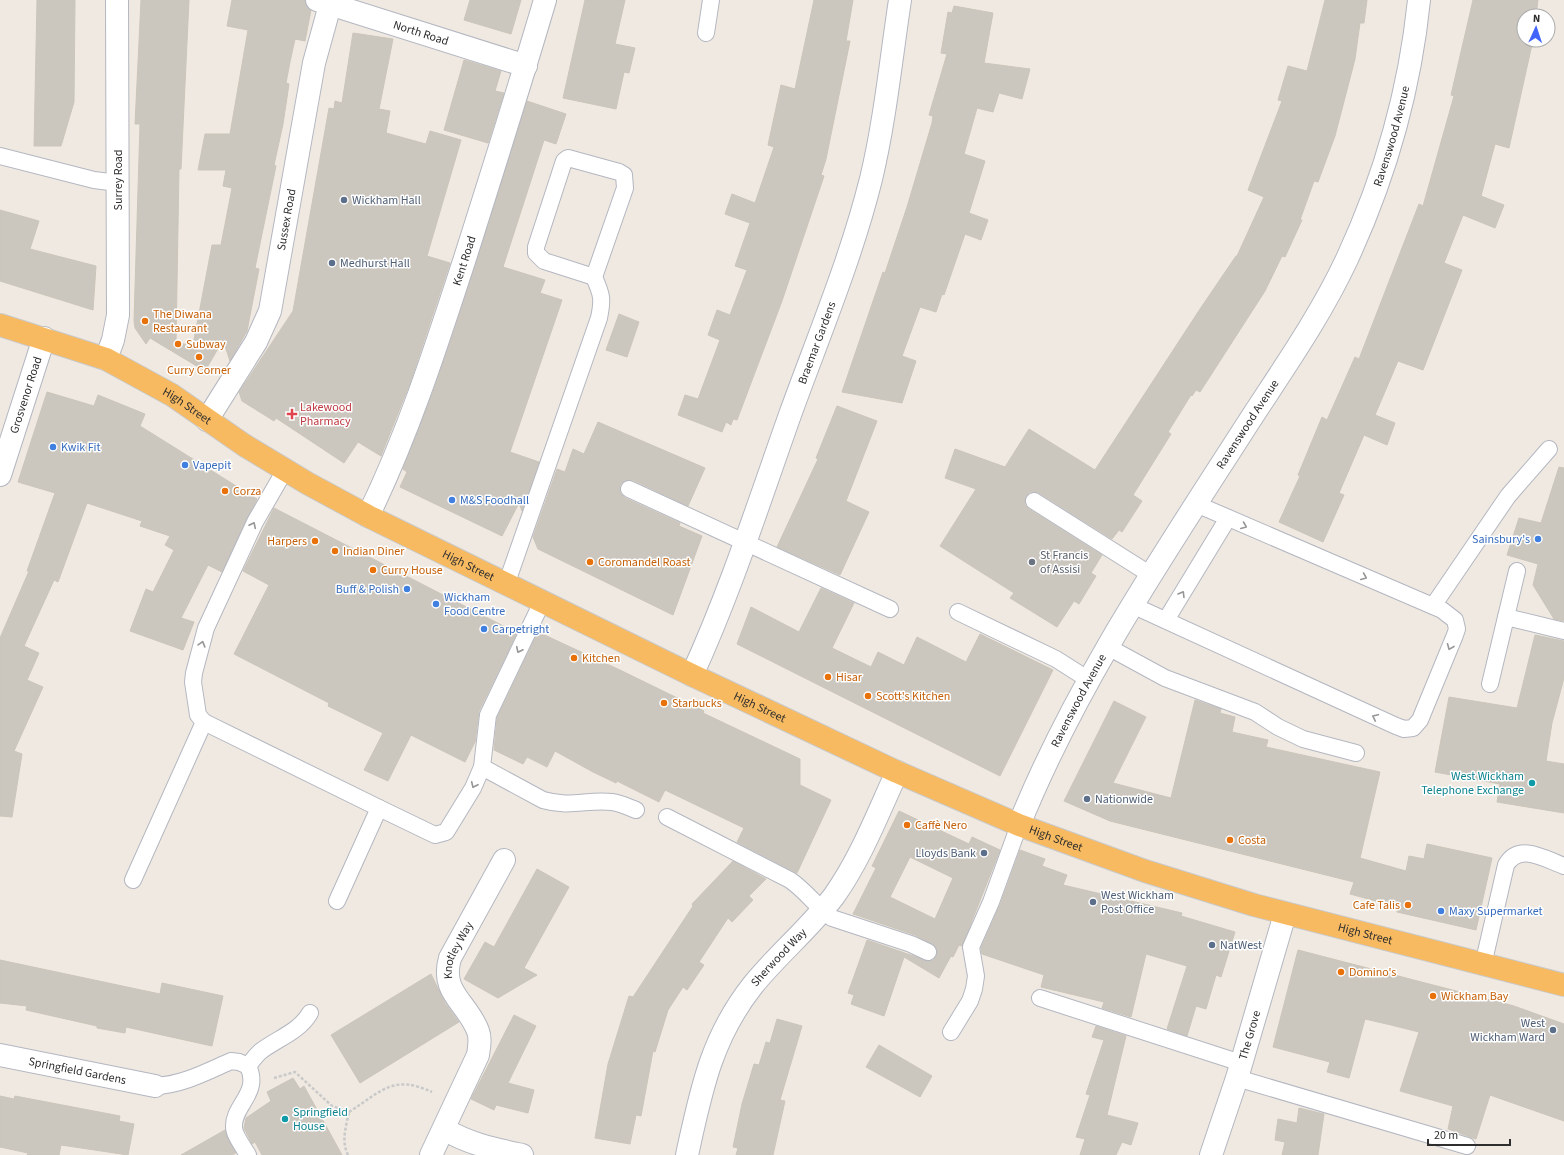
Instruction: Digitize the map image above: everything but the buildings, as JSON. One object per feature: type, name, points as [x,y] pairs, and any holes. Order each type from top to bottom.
[{"type":"highway","name":"High Street","points":[[0,325],[106,359],[162,389],[285,470],[368,516],[692,675],[897,772],[1019,825],[1145,871],[1285,914],[1564,985]]},
{"type":"street","name":"Surrey Road","points":[[106,359],[113,340],[118,315],[117,0]]},
{"type":"street","name":"Kent Road","points":[[368,516],[399,449],[426,377],[526,66],[545,0]]},
{"type":"street","name":"Braemar Gardens","points":[[692,675],[703,651],[744,543],[841,278],[862,214],[875,157],[900,0]]},
{"type":"street","name":"Ravenswood Avenue","points":[[1019,825],[1041,776],[1089,680],[1108,646],[1196,504],[1305,336],[1331,291],[1364,220],[1397,122],[1413,50],[1419,0]]},
{"type":"street","name":"North Road","points":[[323,2],[526,66]]},
{"type":"street","name":"Sussex Road","points":[[207,420],[256,342],[270,311],[314,63],[323,2]]},
{"type":"street","name":"Grosvenor Road","points":[[0,475],[44,338]]},
{"type":"street","name":"Sherwood Way","points":[[687,1155],[707,1069],[726,1025],[738,1005],[754,984],[822,911],[846,878],[857,858],[897,772]]},
{"type":"street","name":"Knotley Way","points":[[431,1155],[478,1055],[480,1042],[478,1030],[448,983],[446,970],[450,958],[504,860]]},
{"type":"street","name":"The Grove","points":[[1211,1155],[1239,1070],[1285,914]]},
{"type":"street","name":"Springfield Gardens","points":[[0,1055],[155,1086]]},
{"type":"street","points":[[444,1129],[461,1139],[480,1146],[522,1155]]},
{"type":"lane","points":[[706,33],[711,0]]},
{"type":"lane","points":[[0,156],[94,180],[118,183]]},
{"type":"lane","points":[[506,585],[599,318],[603,302],[602,294],[594,277],[625,188],[624,175],[619,172],[568,158],[564,161],[536,247],[536,253],[544,260],[594,277]]},
{"type":"lane","points":[[1433,606],[1508,496],[1549,449]]},
{"type":"lane","points":[[285,470],[254,522],[206,628],[194,672],[193,682],[198,715],[204,722],[435,835],[446,832],[473,788],[482,766],[488,715],[542,602]]},
{"type":"lane","points":[[629,489],[744,543],[890,608]]},
{"type":"lane","points":[[1034,501],[1151,575]]},
{"type":"lane","points":[[1132,605],[1404,729],[1413,728],[1420,720],[1457,629],[1455,620],[1450,614],[1196,504]]},
{"type":"lane","points":[[1166,620],[1228,518]]},
{"type":"lane","points":[[1490,684],[1517,571]]},
{"type":"lane","points":[[958,612],[1056,659],[1089,680]]},
{"type":"lane","points":[[1506,617],[1564,631]]},
{"type":"lane","points":[[1108,646],[1165,678],[1255,712],[1278,728],[1303,739],[1356,753]]},
{"type":"lane","points":[[133,880],[204,722]]},
{"type":"lane","points":[[482,766],[543,800],[566,805],[610,802],[636,810]]},
{"type":"lane","points":[[337,901],[379,808]]},
{"type":"lane","points":[[667,817],[790,880],[801,888],[822,911],[832,918],[911,944],[928,952]]},
{"type":"lane","points":[[951,1032],[970,1001],[974,989],[976,976],[971,947],[991,902],[1019,825]]},
{"type":"lane","points":[[1483,965],[1506,865],[1511,857],[1519,853],[1530,854],[1564,866]]},
{"type":"lane","points":[[1040,998],[1239,1070],[1467,1146]]},
{"type":"lane","points":[[248,1066],[259,1053],[298,1028],[305,1022],[310,1013]]},
{"type":"lane","points":[[155,1086],[170,1086],[231,1061],[239,1062],[248,1066],[252,1073],[252,1084],[233,1129],[248,1155]]},
{"type":"path","points":[[252,1084],[295,1072],[332,1106],[349,1112]]},
{"type":"path","points":[[348,1155],[345,1149],[344,1136],[349,1112],[389,1086],[402,1084],[416,1085],[456,1103]]},
{"type":"place","name":"Wickham Hall","points":[[344,200]]},
{"type":"place","name":"Medhurst Hall","points":[[332,263]]},
{"type":"place","name":"The Diwana Restaurant","points":[[145,321]]},
{"type":"place","name":"Subway","points":[[178,344]]},
{"type":"place","name":"Curry Corner","points":[[199,357]]},
{"type":"place","name":"Lakewood Pharmacy","points":[[292,414]]},
{"type":"place","name":"Kwik Fit","points":[[53,447]]},
{"type":"place","name":"Vapepit","points":[[185,465]]},
{"type":"place","name":"Corza","points":[[225,491]]},
{"type":"place","name":"M&S Foodhall","points":[[452,500]]},
{"type":"place","name":"Sainsbury's","points":[[1538,539]]},
{"type":"place","name":"Harpers","points":[[315,541]]},
{"type":"place","name":"Indian Diner","points":[[335,551]]},
{"type":"place","name":"Coromandel Roast","points":[[590,562]]},
{"type":"place","name":"St Francis of Assisi","points":[[1032,562]]},
{"type":"place","name":"Curry House","points":[[373,570]]},
{"type":"place","name":"Buff & Polish","points":[[407,589]]},
{"type":"place","name":"Wickham Food Centre","points":[[436,604]]},
{"type":"place","name":"Carpetright","points":[[484,629]]},
{"type":"place","name":"Kitchen","points":[[574,658]]},
{"type":"place","name":"Hisar","points":[[828,677]]},
{"type":"place","name":"Scott's Kitchen","points":[[868,696]]},
{"type":"place","name":"Starbucks","points":[[664,703]]},
{"type":"place","name":"West Wickham Telephone Exchange","points":[[1532,783]]},
{"type":"place","name":"Nationwide","points":[[1087,799]]},
{"type":"place","name":"Caffè Nero","points":[[907,825]]},
{"type":"place","name":"Costa","points":[[1230,840]]},
{"type":"place","name":"Lloyds Bank","points":[[984,853]]},
{"type":"place","name":"West Wickham Post Office","points":[[1093,902]]},
{"type":"place","name":"Cafe Talis","points":[[1408,905]]},
{"type":"place","name":"Maxy Supermarket","points":[[1441,911]]},
{"type":"place","name":"NatWest","points":[[1212,945]]},
{"type":"place","name":"Domino's","points":[[1341,972]]},
{"type":"place","name":"Wickham Bay","points":[[1433,996]]},
{"type":"place","name":"West Wickham Ward","points":[[1553,1030]]},
{"type":"place","name":"Springfield House","points":[[285,1119]]}]
